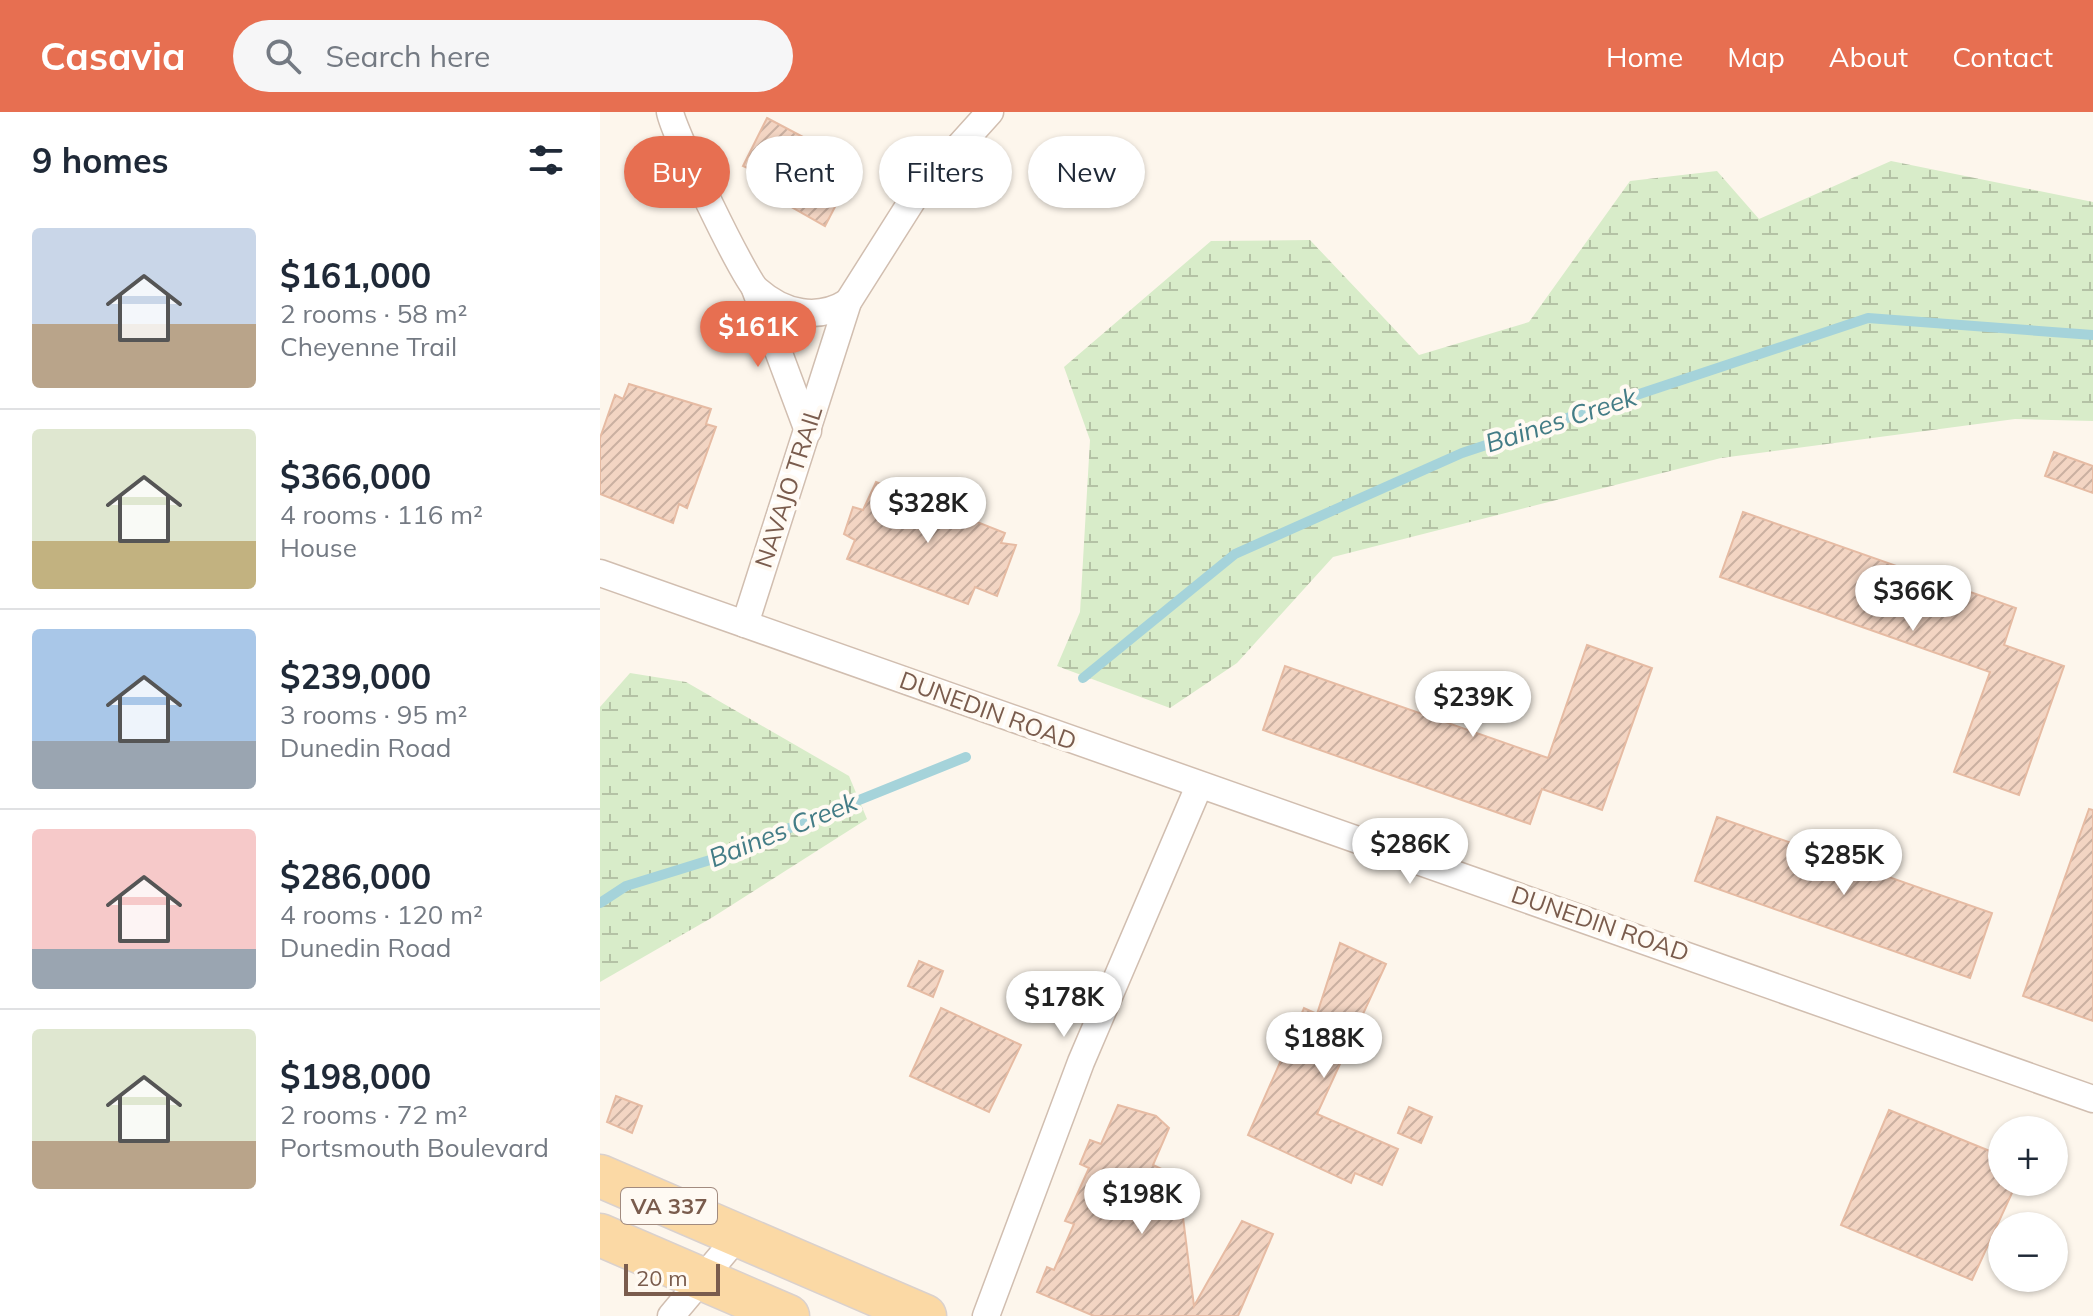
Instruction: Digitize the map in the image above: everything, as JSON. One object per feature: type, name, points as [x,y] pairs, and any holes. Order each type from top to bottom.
[{"type":"main road","name":"VA 337","points":[[600,1176],[925,1316]]},
{"type":"main road","name":"VA 337","points":[[600,1235],[788,1316]]},
{"type":"street","points":[[670,112],[684,155],[755,289],[808,431]]},
{"type":"street","name":"NAVAJO TRAIL","points":[[745,624],[848,302],[917,193],[990,112]]},
{"type":"street","points":[[755,289],[781,305],[813,314],[832,313],[848,302]]},
{"type":"street","name":"DUNEDIN ROAD","points":[[600,573],[1199,786],[1611,926],[2093,1099]]},
{"type":"street","points":[[986,1316],[1081,1062],[1199,786]]},
{"type":"street","points":[[671,1316],[738,1236]]},
{"type":"green space","points":[[1891,161],[2093,202],[2093,421],[2015,419],[1721,458],[1333,557],[1237,663],[1170,708],[1057,666],[1080,612],[1090,440],[1064,367],[1211,241],[1310,240],[1419,355],[1529,322],[1630,181],[1717,171],[1759,219]]},
{"type":"green space","points":[[630,673],[686,682],[849,776],[867,819],[713,917],[600,982],[600,707]]},
{"type":"building","points":[[767,118],[801,136],[758,136]]},
{"type":"building","points":[[793,208],[834,208],[825,226]]},
{"type":"building","points":[[629,384],[711,409],[706,424],[716,427],[687,508],[679,504],[673,523],[600,494],[600,438],[615,395],[623,399]]},
{"type":"building","points":[[2054,452],[2093,466],[2093,493],[2045,476]]},
{"type":"building","points":[[876,482],[1005,533],[1001,543],[1016,545],[997,596],[975,587],[968,604],[847,559],[855,540],[844,534],[853,507],[863,510]]},
{"type":"building","points":[[1743,512],[2016,608],[2004,645],[2064,666],[2019,795],[1954,772],[1990,672],[1720,577]]},
{"type":"building","points":[[1587,645],[1652,668],[1602,810],[1542,789],[1530,824],[1263,730],[1285,666],[1548,758]]},
{"type":"building","points":[[2089,809],[2093,810],[2093,1021],[2023,996]]},
{"type":"building","points":[[1717,817],[1992,913],[1970,978],[1695,881]]},
{"type":"building","points":[[1340,943],[1386,964],[1317,1114],[1398,1149],[1382,1185],[1355,1173],[1351,1183],[1248,1135],[1304,1008],[1317,1014]]},
{"type":"building","points":[[919,961],[943,971],[933,997],[908,986]]},
{"type":"building","points":[[941,1008],[1021,1045],[989,1112],[910,1076]]},
{"type":"building","points":[[616,1096],[642,1106],[632,1133],[607,1122]]},
{"type":"building","points":[[1118,1105],[1156,1116],[1169,1128],[1153,1165],[1183,1179],[1180,1193],[1194,1306],[1242,1221],[1273,1234],[1238,1316],[1094,1316],[1037,1292],[1047,1267],[1054,1270],[1074,1224],[1065,1221],[1089,1168],[1080,1164],[1090,1140],[1101,1144]]},
{"type":"building","points":[[1409,1107],[1432,1117],[1421,1143],[1398,1133]]},
{"type":"building","points":[[1889,1110],[1988,1150],[1988,1196],[2011,1196],[2003,1212],[1988,1212],[1988,1245],[1972,1280],[1841,1225]]},
{"type":"waterway","name":"Baines Creek","points":[[1083,678],[1235,554],[1462,453],[1868,318],[2093,335]]},
{"type":"waterway","name":"Baines Creek","points":[[600,903],[626,886],[710,860],[966,757]]}]
